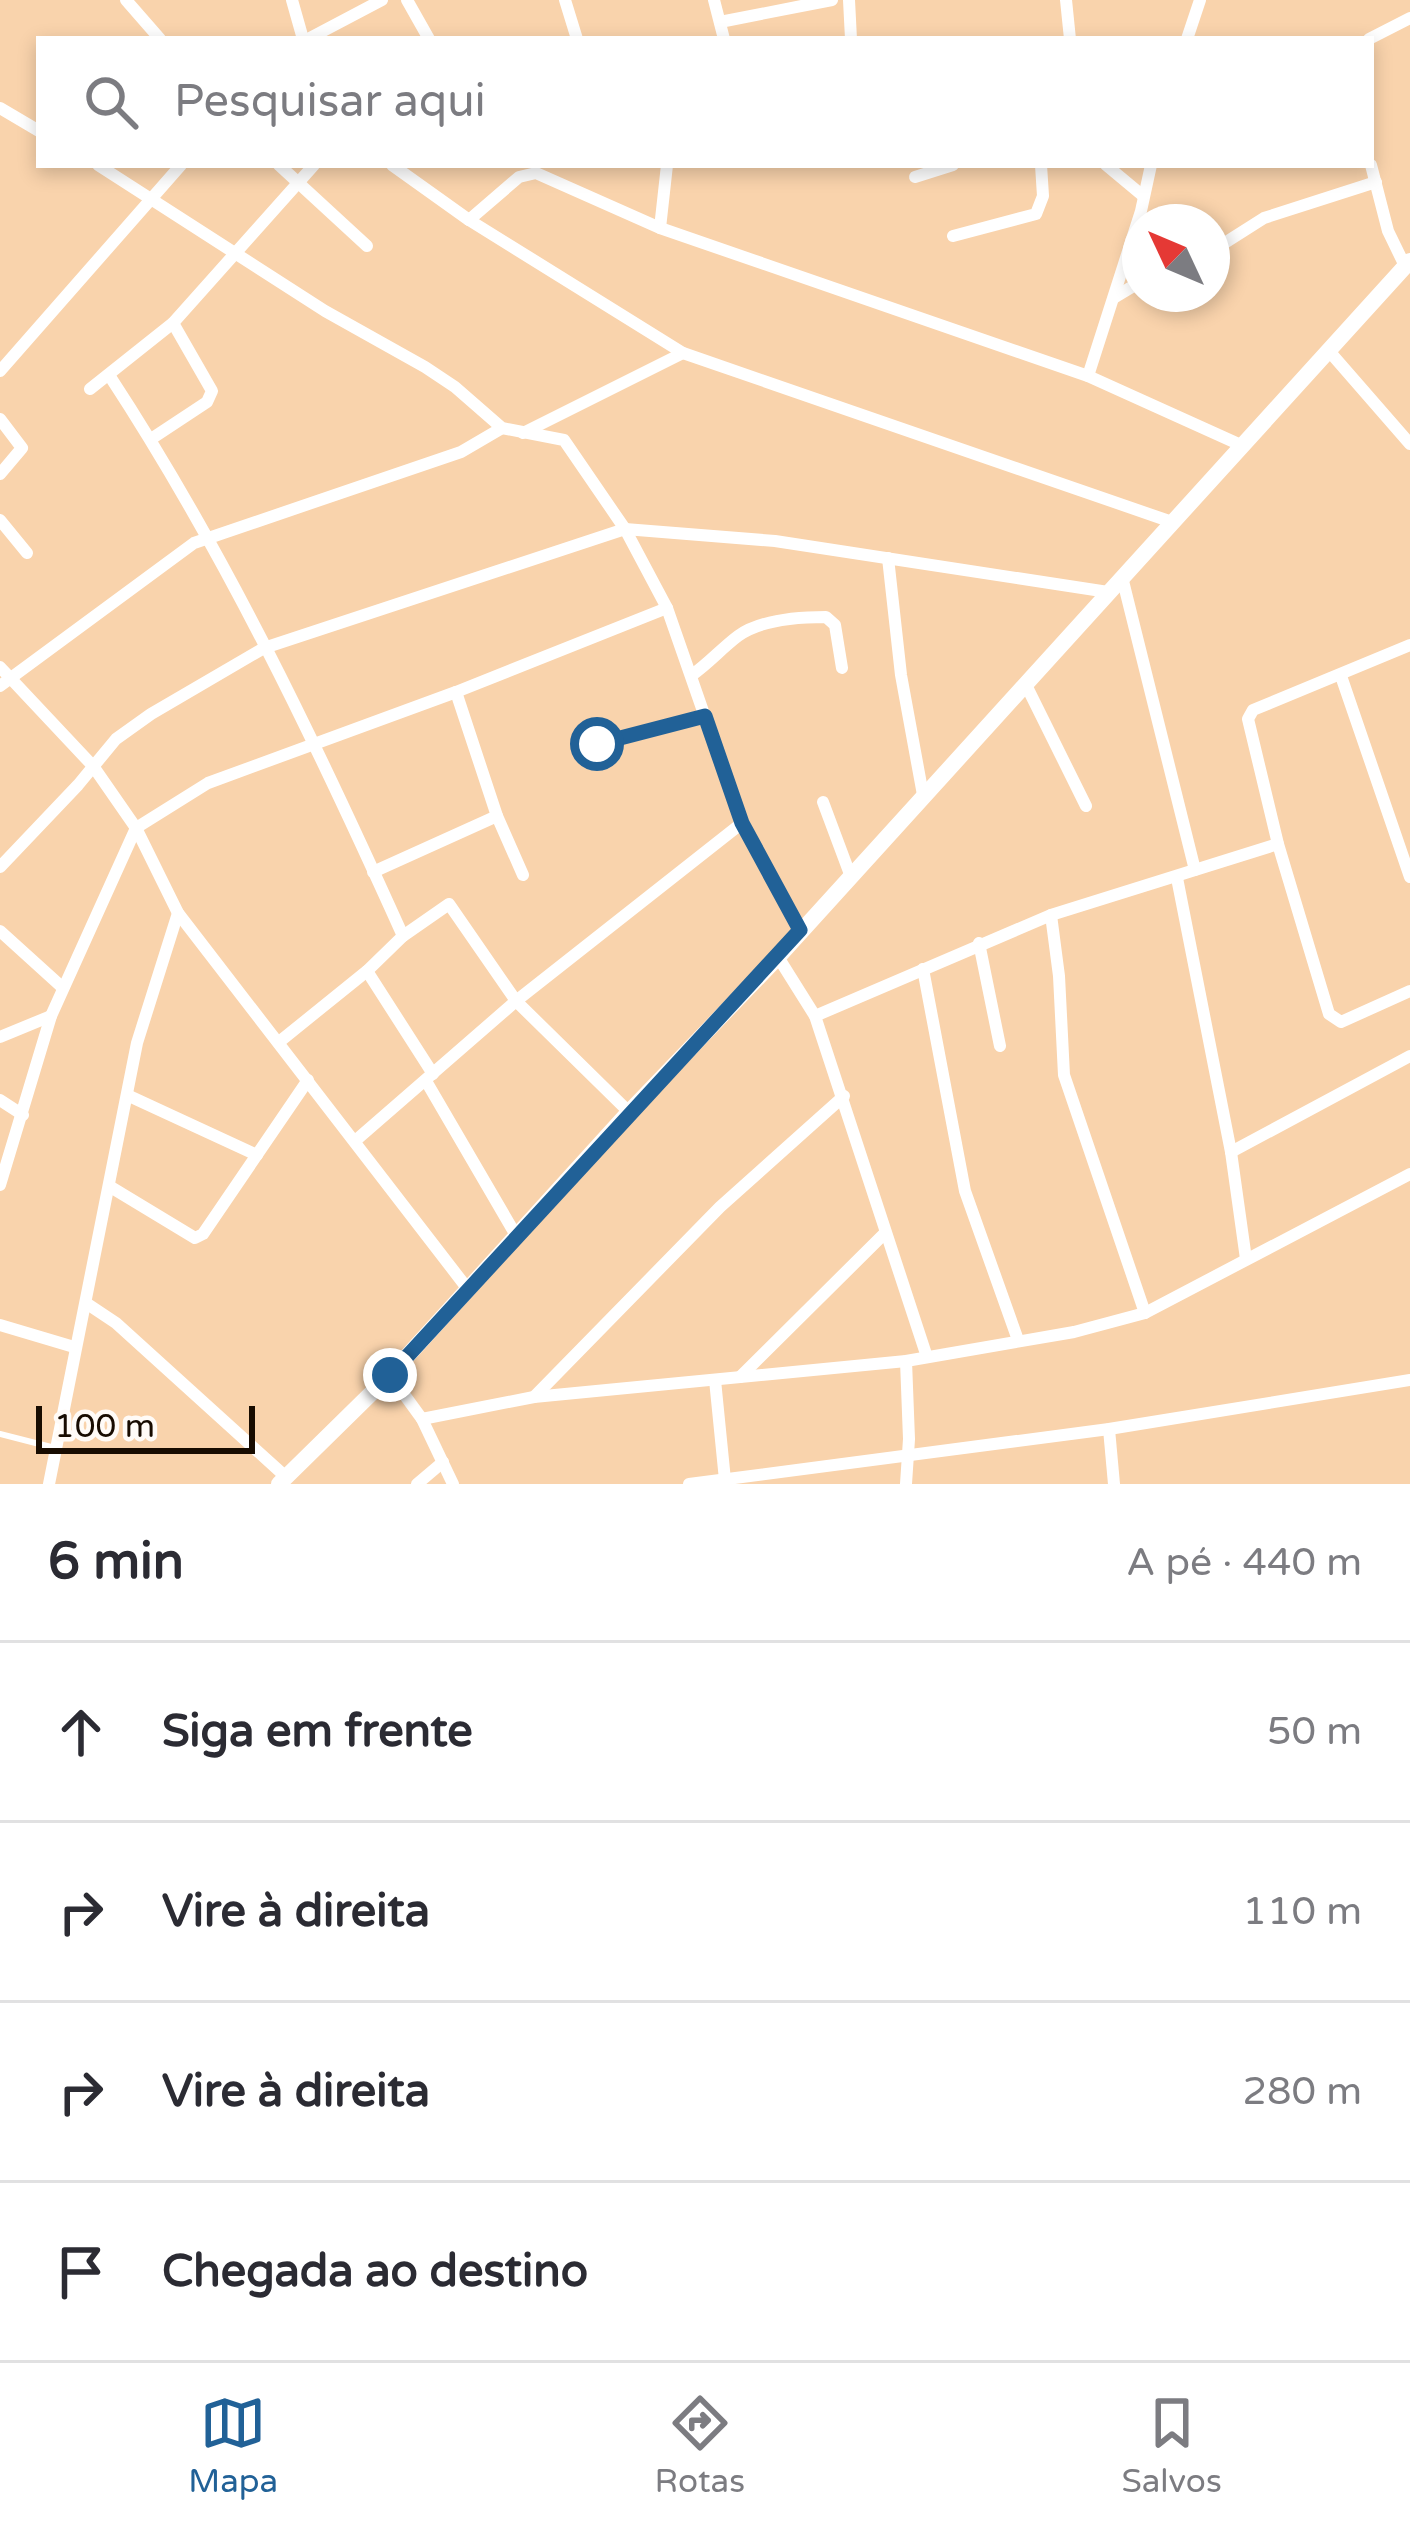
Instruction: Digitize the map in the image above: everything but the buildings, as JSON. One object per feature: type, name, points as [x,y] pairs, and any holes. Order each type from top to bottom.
[{"type":"street","points":[[126,0],[157,36]]},
{"type":"street","points":[[292,0],[305,36]]},
{"type":"street","points":[[312,36],[382,0]]},
{"type":"street","points":[[406,0],[427,36]]},
{"type":"street","points":[[565,0],[576,36]]},
{"type":"street","points":[[714,0],[723,36]]},
{"type":"street","points":[[720,22],[778,4],[832,0]]},
{"type":"street","points":[[848,0],[851,36]]},
{"type":"street","points":[[1066,0],[1070,36]]},
{"type":"street","points":[[1188,36],[1200,0]]},
{"type":"street","points":[[1374,36],[1410,18]]},
{"type":"street","points":[[0,108],[36,129]]},
{"type":"street","points":[[103,168],[325,311],[440,377],[502,428],[563,440],[625,529],[667,608],[742,823],[800,930]]},
{"type":"street","points":[[0,371],[179,168]]},
{"type":"street","points":[[282,168],[367,246]]},
{"type":"street","points":[[90,389],[173,322],[311,168]]},
{"type":"street","points":[[396,168],[682,353],[1172,522]]},
{"type":"street","points":[[660,228],[667,168]]},
{"type":"street","points":[[914,177],[942,168]]},
{"type":"street","points":[[953,236],[1036,214],[1042,196],[1041,168]]},
{"type":"street","points":[[1110,168],[1142,195]]},
{"type":"street","points":[[1143,204],[1150,168]]},
{"type":"street","points":[[86,1303],[116,1322],[283,1480],[390,1375],[1406,272],[1388,231],[1372,168]]},
{"type":"street","points":[[470,220],[519,178],[536,173],[660,228],[1088,376],[1243,446]]},
{"type":"street","points":[[1230,239],[1264,218],[1376,182]]},
{"type":"street","points":[[1088,376],[1122,277]]},
{"type":"street","points":[[1114,298],[1122,293]]},
{"type":"street","points":[[151,439],[207,402],[212,391],[173,322]]},
{"type":"street","points":[[1329,352],[1410,444]]},
{"type":"street","points":[[523,433],[682,353]]},
{"type":"street","points":[[109,375],[209,537],[315,745],[403,936]]},
{"type":"street","points":[[0,419],[22,448],[0,474]]},
{"type":"street","points":[[467,1288],[178,913],[136,828],[93,766],[3,677],[167,560],[209,537],[461,452],[502,428]]},
{"type":"street","points":[[0,520],[27,553]]},
{"type":"street","points":[[0,867],[116,739],[264,647],[625,529],[775,541],[1115,587]]},
{"type":"street","points":[[888,558],[901,675],[923,795]]},
{"type":"street","points":[[1115,587],[1195,870]]},
{"type":"street","points":[[0,1185],[51,1016],[136,828],[208,783],[667,608]]},
{"type":"street","points":[[692,675],[742,632],[814,617],[826,617],[835,626],[842,668]]},
{"type":"street","points":[[1410,646],[1249,714],[1278,844],[1329,1014],[1340,1022],[1410,992]]},
{"type":"street","points":[[1341,676],[1410,878]]},
{"type":"street","points":[[1026,685],[1086,806]]},
{"type":"street","points":[[456,692],[497,816],[523,875]]},
{"type":"street","points":[[597,744],[705,716]]},
{"type":"street","points":[[823,802],[850,877]]},
{"type":"street","points":[[373,872],[497,816]]},
{"type":"street","points":[[355,1141],[516,1001],[742,823]]},
{"type":"street","points":[[815,1016],[1051,915],[1278,844]]},
{"type":"street","points":[[1177,878],[1231,1152],[1246,1259]]},
{"type":"street","points":[[279,1042],[403,936],[449,904],[516,1001],[629,1112]]},
{"type":"street","points":[[49,1484],[136,1043],[178,913]]},
{"type":"street","points":[[1051,915],[1064,1076],[1145,1313]]},
{"type":"street","points":[[0,931],[63,988]]},
{"type":"street","points":[[979,943],[1000,1046]]},
{"type":"street","points":[[778,956],[815,1016],[927,1357]]},
{"type":"street","points":[[923,970],[964,1192],[1018,1340]]},
{"type":"street","points":[[367,971],[517,1237]]},
{"type":"street","points":[[0,1037],[51,1016]]},
{"type":"street","points":[[1231,1152],[1410,1056]]},
{"type":"street","points":[[109,1186],[195,1238],[308,1080]]},
{"type":"street","points":[[128,1095],[257,1155]]},
{"type":"street","points":[[534,1397],[720,1207],[844,1096]]},
{"type":"street","points":[[0,1100],[23,1115]]},
{"type":"street","points":[[422,1419],[534,1397],[906,1361],[1074,1332],[1145,1313],[1410,1174]]},
{"type":"street","points":[[740,1377],[884,1234]]},
{"type":"street","points":[[0,1325],[74,1347]]},
{"type":"street","points":[[906,1361],[906,1484]]},
{"type":"street","points":[[390,1375],[422,1419],[453,1484]]},
{"type":"street","points":[[715,1380],[725,1480]]},
{"type":"street","points":[[689,1484],[1109,1429],[1410,1380]]},
{"type":"street","points":[[1109,1429],[1114,1484]]},
{"type":"street","points":[[417,1484],[443,1462]]},
{"type":"lane","points":[[0,1433],[55,1448]]},
{"type":"route","points":[[390,1375],[800,930],[742,823],[705,716],[597,744]]}]
